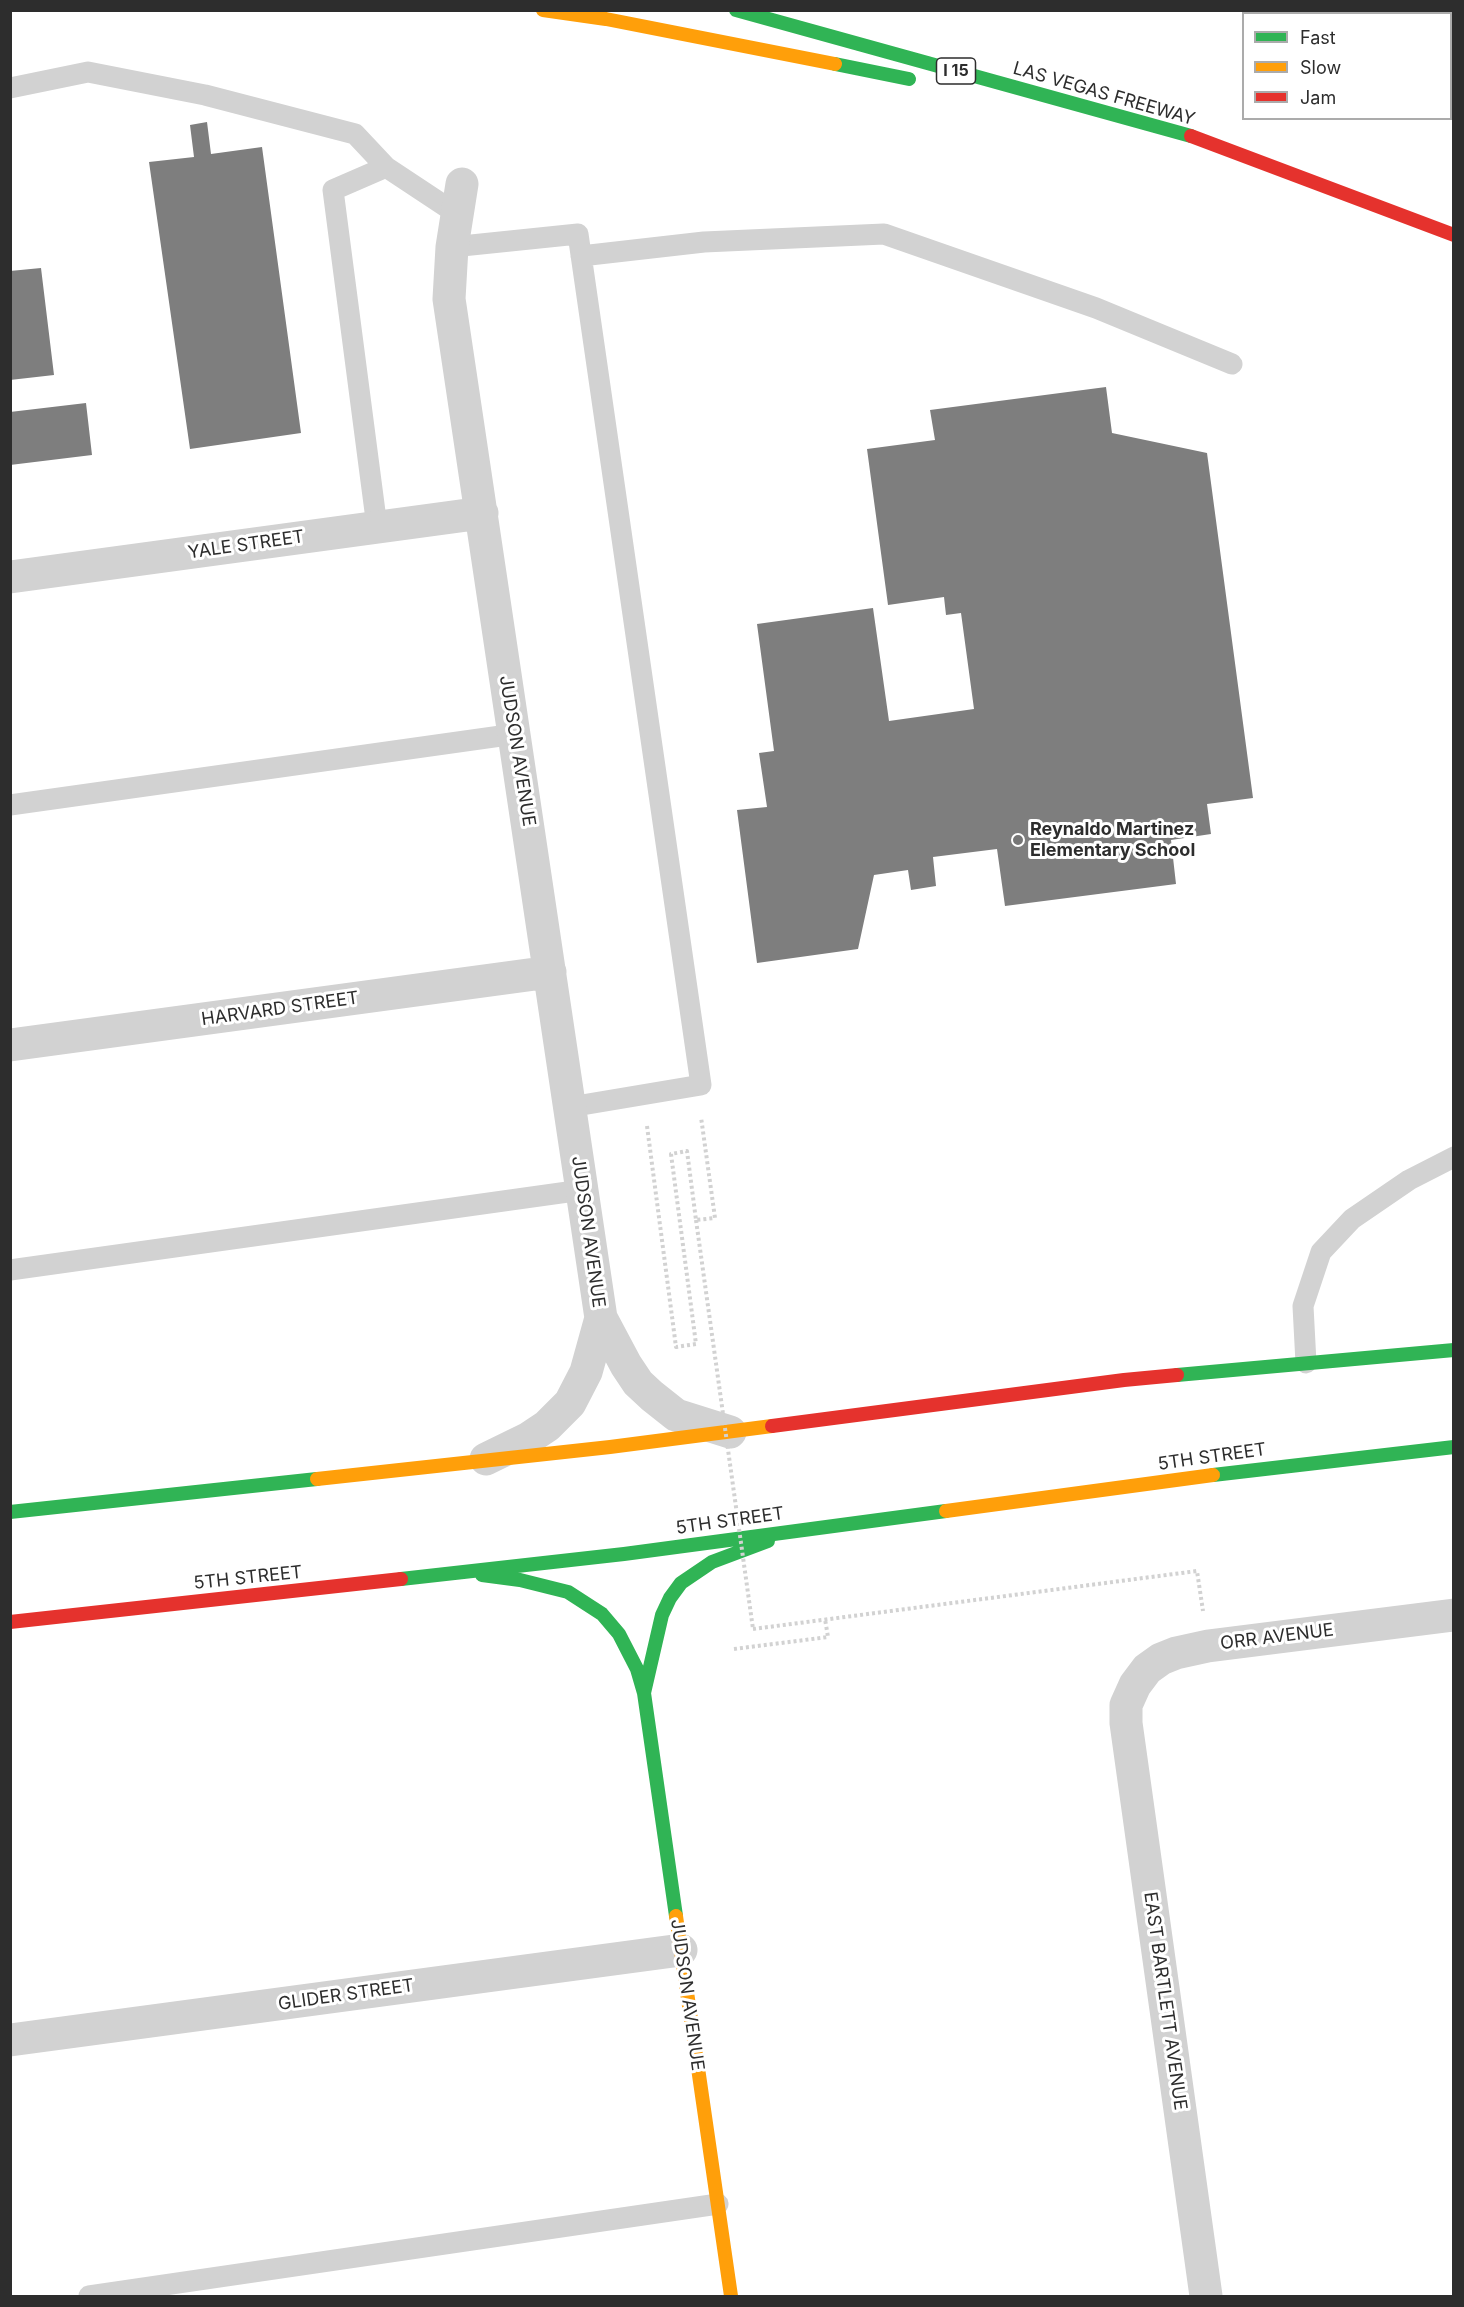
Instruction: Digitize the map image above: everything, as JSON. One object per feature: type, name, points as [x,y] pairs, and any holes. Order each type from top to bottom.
[{"type":"main road","points":[[543,10],[606,19],[920,81]]},
{"type":"main road","name":"LAS VEGAS FREEWAY","points":[[736,10],[1176,131],[1454,235]]},
{"type":"main road","points":[[990,94],[1176,131]]},
{"type":"main road","points":[[10,1512],[479,1462],[730,1432],[1124,1380],[1454,1350]]},
{"type":"main road","name":"5TH STREET","points":[[10,1622],[624,1554],[1289,1465],[1454,1447]]},
{"type":"main road","name":"JUDSON AVENUE","points":[[644,1693],[662,1615],[670,1598],[681,1583],[712,1562],[798,1529]]},
{"type":"main road","name":"JUDSON AVENUE","points":[[467,1573],[520,1581],[568,1592],[602,1614],[627,1645],[644,1693],[731,2296]]},
{"type":"street","name":"JUDSON AVENUE","points":[[459,199],[452,247],[449,299],[601,1318],[626,1365],[652,1396],[676,1415],[730,1432]]},
{"type":"street","name":"YALE STREET","points":[[10,577],[482,513]]},
{"type":"street","name":"HARVARD STREET","points":[[10,1045],[550,972]]},
{"type":"street","name":"JUDSON AVENUE","points":[[479,1462],[529,1438],[560,1414],[579,1389],[601,1318]]},
{"type":"street","name":"ORR AVENUE","points":[[1126,1705],[1135,1685],[1147,1669],[1161,1659],[1176,1653],[1208,1646],[1454,1615]]},
{"type":"street","name":"EAST BARTLETT AVENUE","points":[[1126,1705],[1126,1723],[1206,2296]]},
{"type":"street","name":"GLIDER STREET","points":[[10,2040],[681,1950]]},
{"type":"lane","points":[[10,88],[88,72],[205,95],[355,134],[386,166],[459,199]]},
{"type":"lane","points":[[377,527],[333,190],[386,166]]},
{"type":"lane","points":[[452,247],[578,234],[701,1085],[570,1107]]},
{"type":"lane","points":[[581,256],[704,242],[884,234],[1096,308],[1232,364]]},
{"type":"lane","points":[[10,805],[514,734]]},
{"type":"lane","points":[[1306,1363],[1303,1306],[1320,1252],[1352,1219],[1409,1180],[1454,1157]]},
{"type":"lane","points":[[10,1270],[582,1190]]},
{"type":"lane","points":[[89,2296],[718,2204]]},
{"type":"path","points":[[696,1220],[716,1218],[701,1117]]},
{"type":"path","points":[[647,1126],[676,1347],[696,1344],[671,1154],[687,1151],[753,1629],[1197,1571]]},
{"type":"path","points":[[734,1649],[828,1637],[825,1619]]},
{"type":"building","points":[[207,122],[211,154],[262,147],[301,433],[190,449],[149,162],[194,157],[190,125]]},
{"type":"building","points":[[41,268],[54,375],[10,380],[10,271]]},
{"type":"building","points":[[1106,387],[1112,433],[1207,453],[1253,798],[1207,804],[1211,834],[1171,840],[1176,884],[1005,906],[997,849],[933,857],[936,886],[911,890],[908,870],[874,875],[858,949],[757,963],[737,810],[767,807],[759,753],[774,751],[757,624],[873,608],[889,721],[974,709],[961,613],[946,615],[944,597],[888,605],[867,449],[935,440],[930,410]]},
{"type":"building","points":[[86,403],[92,455],[10,465],[10,412]]},
{"type":"traffic: fast","points":[[736,10],[1191,136]]},
{"type":"traffic: fast","points":[[835,64],[909,79]]},
{"type":"traffic: fast","points":[[1177,1375],[1454,1350]]},
{"type":"traffic: fast","points":[[1213,1475],[1454,1447]]},
{"type":"traffic: fast","points":[[10,1512],[317,1479]]},
{"type":"traffic: fast","points":[[401,1579],[624,1554],[946,1511]]},
{"type":"traffic: fast","points":[[644,1693],[662,1615],[670,1598],[681,1583],[712,1562],[768,1541]]},
{"type":"traffic: fast","points":[[482,1575],[520,1580],[568,1592],[602,1614],[619,1634],[637,1669],[644,1693],[676,1916]]},
{"type":"traffic: slow","points":[[543,10],[606,19],[835,64]]},
{"type":"traffic: slow","points":[[1273,10],[1278,12]]},
{"type":"traffic: slow","points":[[1357,10],[1360,12]]},
{"type":"traffic: slow","points":[[317,1479],[610,1447],[772,1426]]},
{"type":"traffic: slow","points":[[946,1511],[1213,1475]]},
{"type":"traffic: slow","points":[[676,1916],[731,2296]]},
{"type":"traffic: jam","points":[[1191,136],[1454,235]]},
{"type":"traffic: jam","points":[[772,1426],[1177,1375]]},
{"type":"traffic: jam","points":[[10,1622],[401,1579]]},
{"type":"place","name":"Reynaldo Martinez Elementary School","points":[[1018,840]]}]
